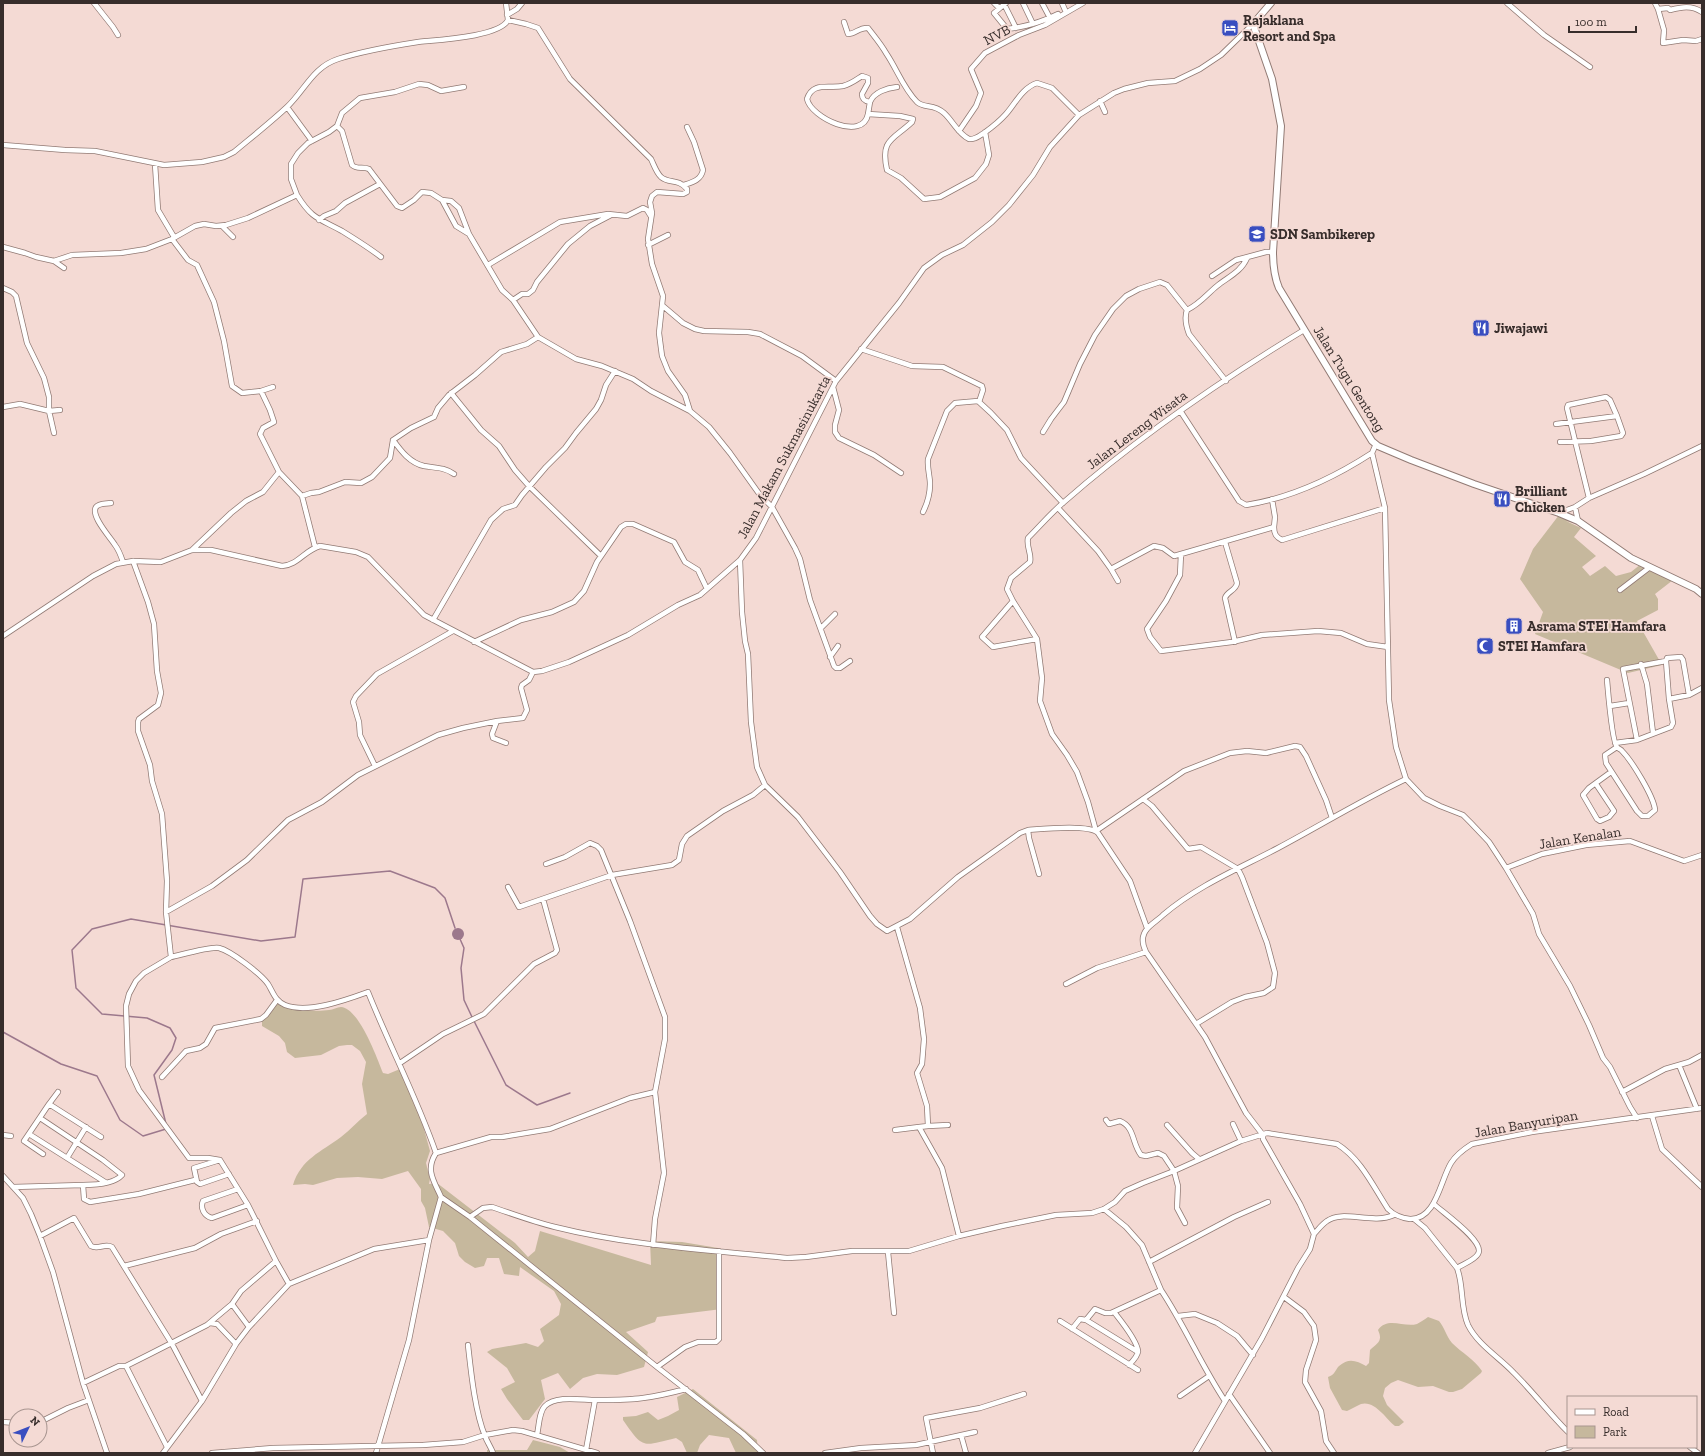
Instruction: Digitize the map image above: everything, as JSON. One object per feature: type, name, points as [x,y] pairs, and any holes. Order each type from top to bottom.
[{"type":"main road","points":[[1253,24],[1271,3]]},
{"type":"main road","name":"Jalan Tugu Gentong","points":[[1253,24],[1272,80],[1281,126],[1273,252],[1274,270],[1278,284],[1354,413],[1376,444],[1474,484],[1578,521],[1631,558],[1696,588],[1702,594]]},
{"type":"street","points":[[94,3],[113,26],[118,35]]},
{"type":"street","points":[[3,144],[65,150],[95,151],[155,164],[175,165],[192,164],[230,155],[288,109],[318,70],[338,59],[419,42],[472,36],[504,25],[508,20],[506,3]]},
{"type":"street","points":[[507,15],[517,9],[522,3]]},
{"type":"street","points":[[994,3],[999,8]]},
{"type":"street","points":[[1023,3],[1033,24]]},
{"type":"street","points":[[1042,3],[1050,18]]},
{"type":"street","points":[[1062,3],[1065,10]]},
{"type":"street","points":[[1507,3],[1544,35],[1590,67]]},
{"type":"street","points":[[1655,3],[1664,30],[1663,43],[1683,40],[1696,41],[1702,39]]},
{"type":"street","points":[[1016,28],[1005,4],[994,13],[1007,29],[1016,28],[1033,24],[1080,4]]},
{"type":"street","name":"NVB","points":[[959,131],[976,106],[982,93],[971,69],[985,53],[1019,35],[1045,25],[1080,4]]},
{"type":"street","points":[[1658,9],[1668,8],[1670,10],[1683,6],[1697,9],[1702,12]]},
{"type":"street","points":[[508,20],[538,28],[570,79],[651,159],[662,178],[678,182],[684,185],[687,190],[686,193],[657,192],[652,196],[650,202],[651,218],[648,230],[648,245],[652,264],[663,296],[663,306],[659,321],[662,356],[668,371],[684,395],[690,411]]},
{"type":"street","points":[[844,22],[848,34],[868,28],[886,53],[905,86],[917,101],[922,106],[935,106],[941,110],[966,138],[972,140],[985,132],[1006,114],[1029,87],[1037,83],[1052,88],[1079,116]]},
{"type":"street","name":"Jalan Makam Sukmasinukarta","points":[[533,672],[548,670],[569,662],[628,635],[678,605],[700,595],[740,560],[756,538],[836,381],[899,303],[924,268],[942,255],[964,244],[992,222],[1009,205],[1033,175],[1050,147],[1079,116],[1100,101],[1124,89],[1148,83],[1174,81],[1200,69],[1221,55],[1253,24]]},
{"type":"street","points":[[870,102],[866,102],[862,96],[868,83],[868,78],[862,76],[853,82],[841,86],[816,88],[807,98],[819,114],[838,124],[848,126],[861,125],[866,121],[872,97],[886,89],[897,87]]},
{"type":"street","points":[[381,257],[343,232],[319,220],[309,213],[297,195],[290,179],[291,164],[298,153],[308,143],[337,126],[342,113],[360,98],[395,92],[424,84],[441,91],[464,87]]},
{"type":"street","points":[[1100,101],[1105,112]]},
{"type":"street","points":[[288,109],[312,141]]},
{"type":"street","points":[[868,114],[900,116],[913,119],[902,132],[888,142],[885,147],[884,158],[887,170],[901,178],[924,199],[940,197],[975,178],[986,164],[989,155],[985,132]]},
{"type":"street","points":[[337,126],[342,131],[352,165],[355,168],[369,169],[397,206],[402,208],[414,200],[422,192],[431,193],[442,200],[452,201],[459,208],[469,234],[502,290],[513,300],[538,337],[576,359],[615,371],[633,379],[651,391],[690,411],[708,427],[722,442],[745,472],[760,495],[772,507],[795,548],[800,559],[810,600],[830,657],[836,668],[840,668],[850,661]]},
{"type":"street","points":[[684,185],[697,180],[702,175],[703,170],[694,142],[687,127]]},
{"type":"street","points":[[155,164],[158,210],[173,238],[188,260],[197,265],[214,302],[222,329],[232,386],[242,394],[261,391],[273,387]]},
{"type":"street","points":[[319,220],[336,211],[345,203],[380,184]]},
{"type":"street","points":[[54,261],[78,254],[121,253],[146,249],[173,238],[195,226],[204,224],[222,226],[248,218],[297,195]]},
{"type":"street","points":[[442,200],[456,226],[469,234]]},
{"type":"street","points":[[488,265],[560,222],[611,215],[627,216],[643,208],[647,210],[651,218]]},
{"type":"street","points":[[513,300],[522,294],[528,294],[533,290],[537,282],[568,244],[590,226],[611,215]]},
{"type":"street","points":[[222,226],[233,237]]},
{"type":"street","points":[[648,245],[668,235]]},
{"type":"street","points":[[3,249],[54,261],[64,268]]},
{"type":"street","points":[[1212,276],[1236,260],[1266,252],[1273,252]]},
{"type":"street","points":[[1226,381],[1189,334],[1186,326],[1186,313],[1216,286],[1236,272],[1247,258]]},
{"type":"street","points":[[1043,432],[1051,418],[1064,402],[1080,364],[1095,335],[1113,309],[1122,299],[1139,289],[1160,282],[1167,285],[1188,310]]},
{"type":"street","points":[[3,288],[12,292],[16,296],[27,343],[44,378],[50,397],[49,411],[54,433]]},
{"type":"street","points":[[663,306],[683,323],[695,329],[704,331],[748,332],[760,334],[802,356],[836,381]]},
{"type":"street","name":"Jalan Lereng Wisata","points":[[1013,602],[1007,586],[1011,578],[1030,562],[1031,556],[1027,542],[1028,538],[1063,503],[1159,425],[1181,412],[1260,357],[1304,330]]},
{"type":"street","points":[[302,496],[320,492],[345,482],[361,483],[372,477],[390,458],[392,440],[410,428],[434,417],[443,401],[451,393],[475,375],[501,352],[527,344],[538,337]]},
{"type":"street","points":[[861,349],[912,366],[944,367],[982,386],[983,390],[979,402]]},
{"type":"street","points":[[433,620],[491,520],[503,509],[515,505],[529,486],[565,448],[602,400],[606,385],[615,371]]},
{"type":"street","points":[[833,387],[839,410],[835,426],[835,432],[839,438],[874,455],[901,473]]},
{"type":"street","points":[[261,391],[274,420],[273,423],[261,430],[260,434],[279,472],[302,496],[315,547]]},
{"type":"street","points":[[451,393],[481,430],[498,446],[515,470],[529,486],[601,556]]},
{"type":"street","points":[[1560,442],[1576,441],[1591,441],[1621,436],[1623,433],[1609,398],[1570,403],[1567,408],[1572,423],[1576,441],[1589,498]]},
{"type":"street","points":[[923,512],[927,504],[930,485],[927,466],[928,459],[947,411],[955,403],[973,400],[979,402],[1007,430],[1021,458],[1063,503]]},
{"type":"street","points":[[3,407],[20,404],[49,411],[60,410]]},
{"type":"street","points":[[1181,412],[1241,503],[1246,505],[1272,499],[1342,472],[1372,453],[1376,444]]},
{"type":"street","points":[[1556,424],[1617,416]]},
{"type":"street","points":[[392,440],[409,459],[423,466],[443,468],[454,474]]},
{"type":"street","points":[[1559,513],[1575,507],[1589,498],[1702,446]]},
{"type":"street","points":[[1372,453],[1385,508],[1389,700],[1396,747],[1406,779],[1424,798],[1440,806],[1458,812],[1489,842],[1533,914],[1539,934],[1570,986],[1590,1025],[1596,1044],[1637,1118]]},
{"type":"street","points":[[192,550],[230,513],[246,501],[263,492],[279,472]]},
{"type":"street","points":[[1272,499],[1275,517],[1274,534],[1277,538],[1282,540],[1385,508]]},
{"type":"street","points":[[111,504],[100,504],[97,506],[96,513],[103,529],[116,546],[123,562]]},
{"type":"street","points":[[1575,507],[1578,521]]},
{"type":"street","points":[[1058,508],[1098,551],[1118,581]]},
{"type":"street","points":[[474,642],[521,620],[552,612],[574,602],[584,591],[601,556],[621,527],[626,524],[633,524],[674,542],[685,562],[698,570],[707,589]]},
{"type":"street","points":[[1111,570],[1154,546],[1163,548],[1174,556],[1274,527]]},
{"type":"street","points":[[1224,542],[1237,583],[1235,589],[1228,593],[1225,598],[1235,642]]},
{"type":"street","points":[[3,636],[93,576],[123,562],[161,562],[192,550],[211,550],[282,566],[293,564],[315,547],[320,546],[368,557],[417,609],[453,631],[533,672],[529,680],[522,685],[521,688],[527,707],[525,716],[520,719],[497,721],[462,728],[438,735],[358,775],[322,802],[288,820],[247,860],[212,886],[166,912]]},
{"type":"street","points":[[1181,554],[1180,575],[1166,602],[1148,626],[1147,631],[1159,650],[1166,652],[1235,642],[1262,635],[1318,631],[1341,633],[1367,644],[1388,647]]},
{"type":"street","points":[[740,560],[744,641],[748,654],[752,730],[757,767],[765,785],[798,817],[877,924],[887,931],[910,919],[958,877],[1014,836],[1028,830],[1084,828],[1096,830],[1184,772],[1230,753],[1247,751],[1266,753],[1295,746],[1300,747],[1311,764],[1332,818]]},
{"type":"street","points":[[133,561],[148,602],[156,638],[157,671],[161,699],[156,707],[139,718],[138,726],[150,765],[152,781],[162,814],[167,881],[166,912],[171,958]]},
{"type":"street","points":[[1620,590],[1650,567]]},
{"type":"street","points":[[1037,639],[995,648],[982,637],[1013,602],[1037,639],[1042,678],[1040,701],[1052,734],[1067,754],[1077,772],[1096,830],[1112,851],[1130,880],[1147,928]]},
{"type":"street","points":[[821,628],[836,614]]},
{"type":"street","points":[[375,766],[360,735],[359,722],[354,702],[356,696],[377,674],[453,631]]},
{"type":"street","points":[[830,657],[838,646]]},
{"type":"street","points":[[1637,740],[1622,670],[1624,668],[1666,661],[1668,658],[1682,658],[1688,695]]},
{"type":"street","points":[[1606,680],[1616,745],[1626,755],[1643,782],[1654,804],[1654,812],[1646,817],[1640,815],[1611,772],[1604,757],[1616,745],[1637,740],[1673,724],[1669,699],[1666,661]]},
{"type":"street","points":[[1642,664],[1647,684],[1653,733]]},
{"type":"street","points":[[1669,699],[1688,695],[1702,688]]},
{"type":"street","points":[[1610,706],[1629,703]]},
{"type":"street","points":[[497,721],[492,734],[493,738],[506,743]]},
{"type":"street","points":[[1596,784],[1614,811],[1609,817],[1602,821],[1598,820],[1583,796],[1586,791],[1611,772]]},
{"type":"street","points":[[1314,1234],[1300,1204],[1263,1139],[1263,1135],[1246,1113],[1205,1037],[1146,952],[1142,940],[1147,928],[1176,904],[1209,883],[1406,779]]},
{"type":"street","points":[[508,887],[519,908],[612,875],[676,863],[681,857],[682,844],[687,836],[723,811],[753,795],[765,785]]},
{"type":"street","points":[[1143,799],[1152,806],[1188,849],[1201,847],[1238,869],[1256,910],[1275,973],[1273,987],[1264,993],[1245,997],[1232,1002],[1196,1024]]},
{"type":"street","points":[[1028,830],[1039,874]]},
{"type":"street","name":"Jalan Kenalan","points":[[1506,868],[1542,854],[1586,845],[1630,841],[1684,861],[1702,855]]},
{"type":"street","points":[[546,864],[565,857],[587,845],[593,844],[601,850],[612,875],[665,1018],[664,1039],[655,1092],[664,1173],[654,1219],[652,1245]]},
{"type":"street","points":[[400,1063],[444,1034],[479,1018],[534,964],[555,953],[557,950],[543,899]]},
{"type":"street","points":[[897,927],[920,1008],[924,1039],[922,1064],[917,1073],[927,1106],[928,1126]]},
{"type":"street","points":[[289,1284],[257,1221],[230,1174],[220,1160],[208,1158],[189,1158],[139,1090],[128,1066],[126,1006],[128,994],[136,980],[144,973],[171,958],[219,948],[231,954],[258,975],[268,984],[277,1000],[287,1006],[301,1008],[337,1003],[368,992],[382,1028],[400,1063],[423,1117],[436,1153]]},
{"type":"street","points":[[1066,984],[1097,968],[1146,952]]},
{"type":"street","points":[[162,1077],[186,1051],[200,1048],[206,1044],[215,1028],[261,1019],[266,1015],[277,1000]]},
{"type":"street","points":[[1622,1092],[1665,1069],[1689,1062],[1702,1055]]},
{"type":"street","points":[[1679,1065],[1700,1109]]},
{"type":"street","points":[[43,1154],[24,1141],[58,1092]]},
{"type":"street","points":[[655,1092],[630,1098],[550,1129],[502,1137],[491,1137],[436,1153],[430,1164],[431,1175],[441,1197],[470,1216],[657,1367],[743,1434],[763,1453]]},
{"type":"street","points":[[50,1104],[101,1137]]},
{"type":"street","name":"Jalan Banyuripan","points":[[1414,1219],[1425,1215],[1434,1204],[1452,1162],[1464,1149],[1472,1144],[1532,1132],[1700,1109]]},
{"type":"street","points":[[1652,1116],[1662,1149],[1702,1187]]},
{"type":"street","points":[[13,1187],[83,1185],[118,1179],[122,1175],[115,1168],[40,1118]]},
{"type":"street","points":[[1106,1120],[1110,1124],[1119,1121],[1124,1122],[1130,1128],[1139,1153],[1146,1156],[1160,1153],[1174,1171],[1178,1186],[1177,1208],[1185,1223]]},
{"type":"street","points":[[1233,1124],[1240,1141]]},
{"type":"street","points":[[895,1130],[948,1125]]},
{"type":"street","points":[[1167,1126],[1199,1159]]},
{"type":"street","points":[[67,1158],[86,1127]]},
{"type":"street","points":[[919,1127],[942,1168],[959,1236]]},
{"type":"street","points":[[470,1216],[483,1208],[492,1207],[555,1227],[652,1245],[794,1258],[852,1251],[888,1252],[914,1250],[959,1236],[1050,1216],[1092,1214],[1115,1202],[1126,1191],[1143,1183],[1174,1171],[1240,1141],[1267,1133],[1278,1133],[1337,1144],[1344,1148],[1358,1163],[1388,1209],[1394,1215],[1414,1219],[1425,1228],[1457,1268],[1460,1276],[1464,1312],[1469,1326],[1474,1334],[1479,1341],[1514,1372],[1567,1431]]},
{"type":"street","points":[[29,1134],[105,1182]]},
{"type":"street","points":[[3,1135],[11,1136]]},
{"type":"street","points":[[220,1160],[195,1168],[193,1170],[198,1182],[200,1184],[230,1174]]},
{"type":"street","points":[[3,1176],[23,1198],[40,1236],[53,1272],[83,1382],[107,1453]]},
{"type":"street","points":[[83,1185],[84,1198],[90,1202],[139,1194],[195,1180]]},
{"type":"street","points":[[238,1189],[203,1201],[202,1204],[204,1212],[207,1216],[212,1218],[248,1205]]},
{"type":"street","points":[[376,1453],[409,1340],[429,1240],[441,1197]]},
{"type":"street","points":[[1149,1262],[1234,1217],[1268,1202]]},
{"type":"street","points":[[1434,1204],[1465,1230],[1480,1248],[1479,1254],[1457,1268]]},
{"type":"street","points":[[1104,1209],[1134,1235],[1142,1246],[1161,1290],[1178,1316],[1209,1376],[1226,1401]]},
{"type":"street","points":[[1196,1453],[1253,1355],[1310,1249],[1314,1234],[1327,1221],[1333,1218],[1350,1217],[1379,1220],[1394,1215]]},
{"type":"street","points":[[40,1236],[74,1218],[91,1246],[96,1248],[105,1245],[110,1246],[172,1344],[202,1401]]},
{"type":"street","points":[[124,1266],[195,1248],[221,1234],[257,1221]]},
{"type":"street","points":[[163,1453],[202,1401],[236,1344],[249,1327],[289,1284],[374,1249],[429,1240]]},
{"type":"street","points":[[657,1367],[685,1347],[698,1342],[716,1342],[719,1339],[719,1251]]},
{"type":"street","points":[[888,1252],[894,1312]]},
{"type":"street","points":[[83,1382],[119,1366],[126,1366],[172,1344],[210,1323],[232,1304],[241,1292],[276,1261]]},
{"type":"street","points":[[1086,1320],[1095,1308],[1107,1314],[1161,1290]]},
{"type":"street","points":[[1284,1297],[1304,1312],[1314,1326],[1316,1340],[1306,1370],[1305,1382],[1321,1411],[1326,1441],[1334,1453]]},
{"type":"street","points":[[232,1304],[249,1327]]},
{"type":"street","points":[[1114,1312],[1130,1335],[1138,1352]]},
{"type":"street","points":[[1178,1316],[1195,1314],[1217,1323],[1237,1336],[1253,1355]]},
{"type":"street","points":[[1072,1329],[1080,1319],[1086,1320],[1138,1352]]},
{"type":"street","points":[[1060,1321],[1138,1370]]},
{"type":"street","points":[[210,1323],[218,1324],[236,1344]]},
{"type":"street","points":[[468,1345],[471,1374],[485,1435],[493,1453]]},
{"type":"street","points":[[1129,1365],[1138,1352]]},
{"type":"street","points":[[126,1366],[167,1447]]},
{"type":"street","points":[[1180,1396],[1209,1376]]},
{"type":"street","points":[[537,1435],[542,1412],[546,1405],[554,1401],[571,1399],[595,1400],[643,1398],[664,1395],[686,1389]]},
{"type":"street","points":[[933,1453],[926,1418],[980,1408],[1024,1394]]},
{"type":"street","points":[[1229,1394],[1270,1453]]},
{"type":"street","points":[[48,1418],[89,1400]]},
{"type":"street","points":[[586,1450],[595,1400]]},
{"type":"street","points":[[212,1453],[273,1448],[378,1446],[463,1442],[485,1435],[513,1430],[537,1435],[597,1453]]},
{"type":"street","points":[[825,1453],[861,1448],[916,1445],[975,1432]]},
{"type":"street","points":[[961,1435],[966,1453]]},
{"type":"street","points":[[1548,1453],[1567,1448]]},
{"type":"green space","points":[[1559,515],[1578,524],[1566,521],[1581,528],[1574,537],[1596,556],[1582,567],[1590,576],[1605,566],[1616,576],[1631,572],[1641,564],[1673,580],[1655,594],[1658,599],[1658,610],[1637,621],[1662,665],[1628,673],[1535,634],[1543,612],[1520,579],[1533,549]]},
{"type":"green space","points":[[277,1003],[295,1009],[309,1011],[323,1011],[341,1007],[348,1010],[354,1016],[361,1024],[383,1073],[388,1074],[400,1069],[421,1118],[430,1151],[426,1163],[430,1179],[429,1184],[437,1183],[515,1243],[528,1257],[535,1251],[540,1231],[651,1265],[650,1241],[682,1242],[718,1248],[722,1309],[657,1317],[655,1322],[626,1332],[648,1352],[644,1367],[617,1375],[597,1374],[583,1378],[570,1389],[558,1373],[541,1380],[545,1399],[529,1420],[523,1420],[501,1389],[515,1382],[507,1368],[487,1352],[492,1349],[526,1343],[538,1347],[544,1341],[540,1329],[559,1315],[561,1304],[554,1291],[520,1267],[519,1276],[504,1274],[499,1258],[487,1258],[484,1266],[475,1268],[465,1262],[459,1256],[455,1243],[443,1231],[429,1227],[425,1208],[421,1201],[421,1189],[408,1171],[382,1179],[358,1177],[337,1178],[313,1185],[293,1185],[306,1162],[341,1137],[367,1114],[362,1084],[366,1062],[360,1051],[352,1045],[339,1046],[321,1055],[295,1058],[287,1052],[285,1043],[279,1036],[262,1026],[262,1021]]},
{"type":"green space","points":[[1428,1317],[1439,1321],[1452,1343],[1475,1363],[1482,1371],[1481,1373],[1462,1389],[1453,1392],[1433,1386],[1418,1387],[1398,1380],[1391,1383],[1385,1388],[1383,1396],[1387,1405],[1404,1422],[1399,1426],[1395,1426],[1380,1411],[1371,1405],[1361,1404],[1347,1411],[1342,1410],[1330,1388],[1328,1377],[1334,1374],[1339,1366],[1346,1362],[1356,1361],[1366,1366],[1369,1363],[1370,1350],[1379,1342],[1380,1337],[1378,1330],[1382,1326],[1391,1323],[1412,1325],[1417,1324]]},
{"type":"green space","points":[[693,1389],[757,1440],[758,1453],[736,1453],[729,1438],[709,1435],[700,1445],[697,1453],[687,1453],[682,1442],[676,1438],[650,1444],[645,1443],[635,1437],[623,1420],[623,1417],[636,1416],[648,1412],[658,1420],[668,1416],[679,1410],[677,1397]]},
{"type":"green space","points":[[533,1440],[560,1447],[570,1453],[487,1453],[487,1450],[527,1450]]},
{"type":"shaded area","points":[[458,928],[462,930],[464,934],[462,938],[458,940],[454,938],[452,934],[454,930]]},
{"type":"waterway","points":[[166,1124],[154,1075],[172,1050],[176,1038],[170,1028],[147,1018],[102,1014],[76,988],[72,950],[92,929],[131,919],[261,941],[295,937],[303,879],[390,871],[435,888],[445,898],[455,928]]},
{"type":"waterway","points":[[460,939],[464,948],[461,968],[464,1000],[472,1017]]},
{"type":"waterway","points":[[474,1021],[506,1085],[537,1105],[570,1093]]},
{"type":"waterway","points":[[3,1032],[61,1064],[97,1076],[120,1120],[143,1136],[166,1129]]},
{"type":"place","name":"Rajaklana Resort and Spa","points":[[1230,28]]},
{"type":"place","name":"SDN Sambikerep","points":[[1257,234]]},
{"type":"place","name":"Jiwajawi","points":[[1481,328]]},
{"type":"place","name":"Brilliant Chicken","points":[[1502,499]]},
{"type":"place","name":"Asrama STEI Hamfara","points":[[1514,626]]},
{"type":"place","name":"STEI Hamfara","points":[[1485,646]]}]
